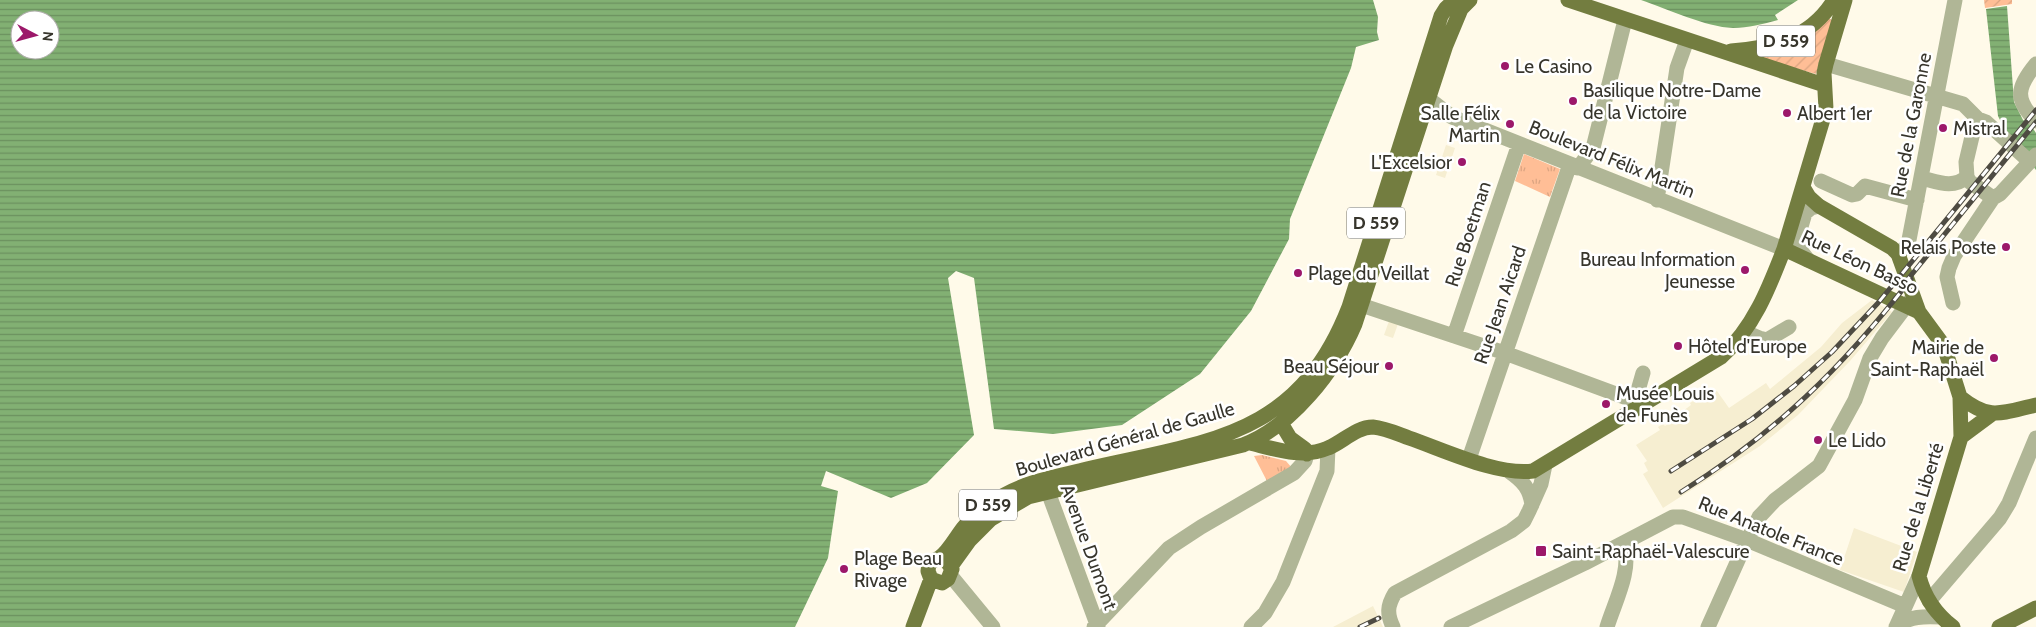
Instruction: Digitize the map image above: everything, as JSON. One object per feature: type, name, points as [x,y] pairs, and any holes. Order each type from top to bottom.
[{"type":"main road","name":"Boulevard Général de Gaulle","points":[[1046,485],[1226,435],[1257,421],[1275,410],[1300,389],[1315,371],[1338,334],[1349,307],[1441,16],[1446,8],[1455,0]]},
{"type":"main road","name":"D 559","points":[[1257,444],[1309,395],[1336,361],[1348,341],[1362,306],[1446,45],[1461,9],[1470,0]]},
{"type":"main road","name":"D 559","points":[[1568,0],[1824,84]]},
{"type":"main road","name":"D 559","points":[[1723,52],[1763,47],[1794,38],[1814,24],[1834,0]]},
{"type":"main road","name":"D 559","points":[[1257,444],[1307,454],[1328,448],[1354,433],[1373,427],[1510,472],[1534,471],[1636,405],[1721,357],[1742,336],[1768,286],[1784,249],[1826,109],[1827,100],[1824,84],[1826,64],[1845,0]]},
{"type":"main road","points":[[1803,187],[1809,197],[1819,206],[1892,248],[1898,254],[1912,305]]},
{"type":"main road","name":"Rue Léon Basso","points":[[1784,249],[1912,305]]},
{"type":"main road","name":"Rue de la Liberté","points":[[1912,305],[1944,346],[1960,397],[1962,437],[1919,576]]},
{"type":"main road","points":[[1960,397],[1974,408],[1992,414]]},
{"type":"main road","points":[[1962,437],[1992,414],[2036,405]]},
{"type":"main road","points":[[1281,423],[1290,438],[1305,449],[1307,454]]},
{"type":"main road","name":"Boulevard Général de Gaulle","points":[[913,627],[965,526],[985,508],[1003,496],[1022,486],[1046,485],[1257,444]]},
{"type":"main road","name":"Boulevard Général de Gaulle","points":[[923,627],[943,572]]},
{"type":"main road","points":[[1919,576],[1922,590],[1947,622]]},
{"type":"main road","points":[[1999,627],[2030,611]]},
{"type":"street","name":"Rue de la Garonne","points":[[1898,254],[1908,245],[1956,0]]},
{"type":"street","name":"Rue Jean Aicard","points":[[1469,459],[1505,354],[1574,166],[1593,148],[1625,20]]},
{"type":"street","points":[[1657,200],[1677,68],[1687,40]]},
{"type":"street","points":[[1826,64],[1962,104],[1978,119],[1986,122],[2033,158],[2000,194],[1993,198],[1954,256],[1947,277],[1953,303]]},
{"type":"street","points":[[2031,116],[2022,103],[2020,94],[2024,79],[2036,64]]},
{"type":"street","name":"Boulevard Félix Martin","points":[[1429,99],[1452,118],[1784,249]]},
{"type":"street","points":[[1978,119],[1974,124],[1966,162],[1967,177],[1970,182],[1993,198]]},
{"type":"street","name":"Rue Boetman","points":[[1454,336],[1519,144]]},
{"type":"street","points":[[1922,178],[1952,185],[1960,183],[1967,177]]},
{"type":"street","points":[[1821,181],[1852,195],[1857,194],[1865,186],[1916,200]]},
{"type":"street","points":[[1808,260],[1797,246],[1797,240],[1805,213],[1811,208],[1819,206]]},
{"type":"street","points":[[1708,627],[1759,517],[1819,466],[1855,400],[1870,358],[1912,305]]},
{"type":"street","points":[[1362,306],[1505,354],[1636,405],[1643,373]]},
{"type":"street","points":[[1742,336],[1767,340],[1789,327]]},
{"type":"street","points":[[1929,601],[2000,518],[2009,503],[2036,438]]},
{"type":"street","points":[[1251,627],[1265,613],[1283,582],[1327,471],[1328,448]]},
{"type":"street","points":[[1096,626],[1169,548],[1201,527],[1294,473],[1305,461],[1307,454]]},
{"type":"street","points":[[1393,627],[1388,610],[1390,601],[1395,593],[1511,531],[1524,521],[1541,484],[1544,465]]},
{"type":"street","points":[[1510,472],[1520,479],[1528,489],[1532,505]]},
{"type":"street","name":"Avenue Dumont","points":[[1046,485],[1096,626]]},
{"type":"street","name":"Rue Anatole France","points":[[1451,627],[1473,621],[1658,524],[1678,517],[1697,521],[1747,540],[1905,606]]},
{"type":"street","points":[[1607,627],[1627,566],[1627,554],[1624,543]]},
{"type":"street","points":[[943,572],[993,627]]},
{"type":"street","name":"Rue de la Liberté","points":[[1896,627],[1919,576]]},
{"type":"street","points":[[1896,627],[1906,620],[1922,616],[1947,622]]},
{"type":"shaded area","points":[[0,0],[1373,0],[1378,17],[1377,32],[1379,40],[1356,47],[1351,68],[1290,219],[1289,239],[1251,311],[1200,374],[1122,425],[1053,434],[994,429],[974,278],[956,271],[948,278],[974,435],[927,483],[891,498],[826,471],[821,486],[838,491],[828,558],[795,627],[0,627]]},
{"type":"shaded area","points":[[1641,0],[1798,0],[1775,15],[1778,20],[1750,27],[1733,28],[1699,21]]},
{"type":"shaded area","points":[[2007,6],[2014,102],[2023,120],[2030,124],[2036,133],[2036,170],[2006,132],[1998,116],[1986,9]]},
{"type":"shaded area","points":[[1446,145],[1455,148],[1445,178],[1436,175]]},
{"type":"shaded area","points":[[1872,300],[1892,312],[1850,361],[1798,415],[1760,446],[1663,508],[1643,474],[1648,471],[1644,463],[1647,461],[1636,445],[1660,430],[1658,427],[1663,424],[1665,426],[1671,422],[1670,420],[1680,416],[1679,414],[1691,405],[1690,403],[1695,400],[1696,403],[1706,394],[1707,396],[1717,391],[1729,408],[1766,383],[1770,389],[1821,347],[1842,323]]},
{"type":"shaded area","points":[[1389,321],[1398,324],[1393,338],[1384,335]]},
{"type":"shaded area","points":[[1854,528],[1917,552],[1904,592],[1840,570]]},
{"type":"shaded area","points":[[1373,606],[1383,627],[1333,627]]},
{"type":"green space","points":[[1984,0],[2012,0],[2012,4],[1985,8]]},
{"type":"green space","points":[[1827,17],[1832,20],[1816,74],[1755,57],[1755,53]]},
{"type":"green space","points":[[1524,154],[1560,169],[1550,197],[1515,181]]},
{"type":"green space","points":[[1262,455],[1286,461],[1292,468],[1269,485],[1254,456]]},
{"type":"railway","points":[[1671,471],[1752,419],[1794,386],[1832,352],[1878,303],[2036,110]]},
{"type":"railway","points":[[1904,284],[2036,122]]},
{"type":"railway","points":[[1681,492],[1748,446],[1778,422],[1833,370],[1911,279]]},
{"type":"railway","points":[[1360,627],[1379,618]]},
{"type":"place","name":"Le Casino","points":[[1505,66]]},
{"type":"place","name":"Basilique Notre-Dame de la Victoire","points":[[1573,101]]},
{"type":"place","name":"Albert 1er","points":[[1787,113]]},
{"type":"place","name":"Salle Félix Martin","points":[[1510,124]]},
{"type":"place","name":"Mistral","points":[[1943,128]]},
{"type":"place","name":"L'Excelsior","points":[[1462,162]]},
{"type":"place","name":"Relais Poste","points":[[2006,247]]},
{"type":"place","name":"Bureau Information Jeunesse","points":[[1745,270]]},
{"type":"place","name":"Plage du Veillat","points":[[1298,273]]},
{"type":"place","name":"Hôtel d'Europe","points":[[1678,346]]},
{"type":"place","name":"Mairie de Saint-Raphaël","points":[[1994,358]]},
{"type":"place","name":"Beau Séjour","points":[[1389,366]]},
{"type":"place","name":"Musée Louis de Funès","points":[[1606,404]]},
{"type":"place","name":"Le Lido","points":[[1818,440]]},
{"type":"place","name":"Saint-Raphaël-Valescure","points":[[1541,551]]},
{"type":"place","name":"Plage Beau Rivage","points":[[844,569]]}]
